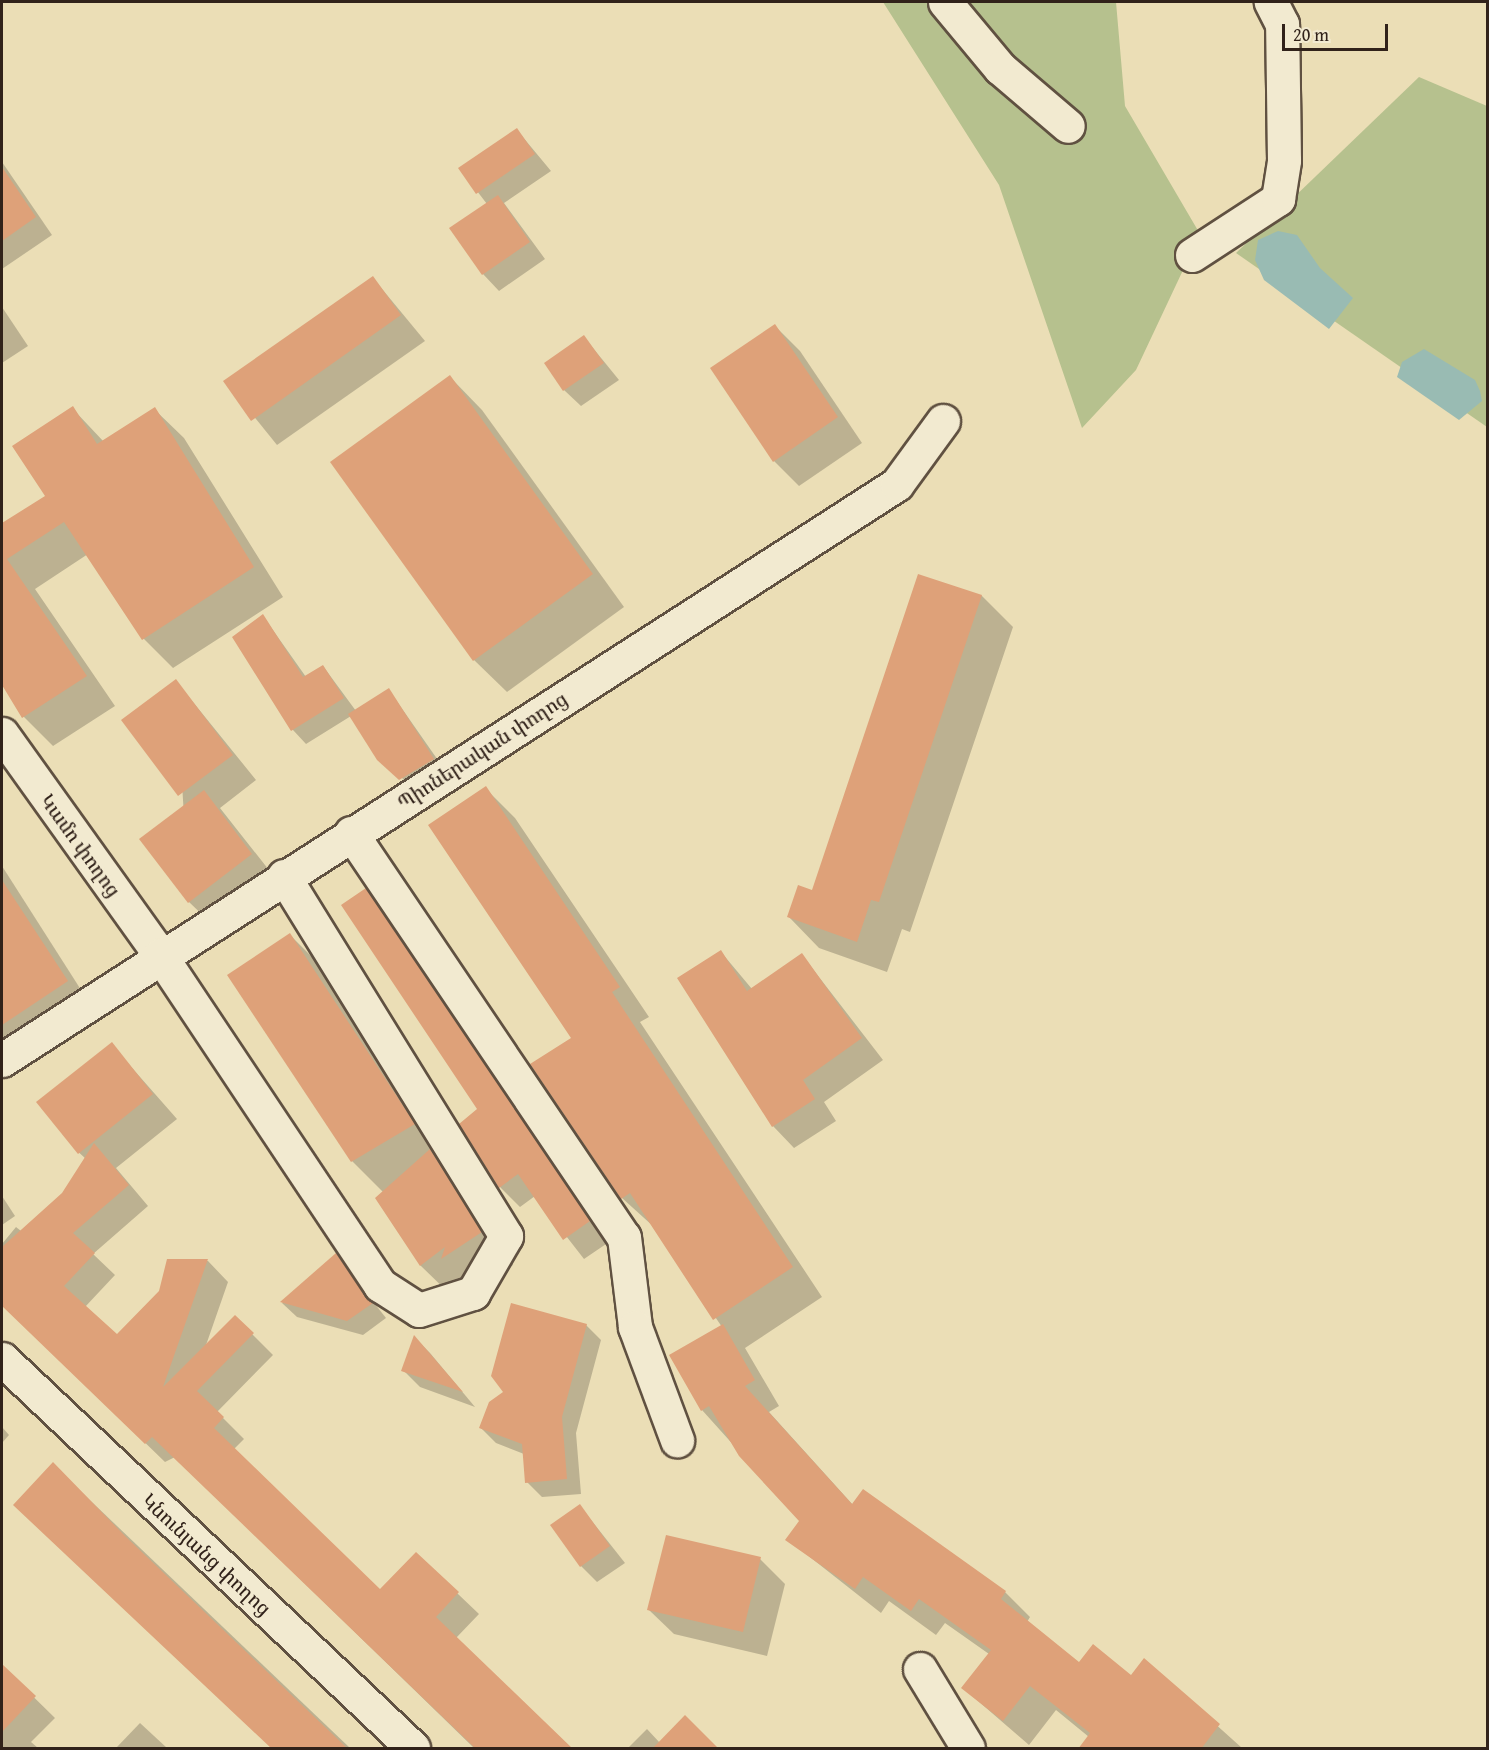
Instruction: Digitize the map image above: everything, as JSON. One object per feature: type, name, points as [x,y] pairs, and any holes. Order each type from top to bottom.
[{"type":"street","points":[[945,2],[1000,68],[1068,126]]},
{"type":"street","points":[[1192,255],[1278,199],[1284,159],[1281,24],[1271,2]]},
{"type":"street","name":"Պիոներական փողոց","points":[[2,1060],[284,876],[897,484],[943,421]]},
{"type":"street","name":"Կամո փողոց","points":[[2,734],[160,956],[380,1285],[419,1310],[473,1293],[506,1236],[284,876]]},
{"type":"street","points":[[351,833],[624,1237],[635,1327],[677,1440]]},
{"type":"street","name":"Կնունյանց փողոց","points":[[2,1359],[413,1749]]},
{"type":"street","points":[[920,1669],[968,1749]]},
{"type":"green space","points":[[883,2],[1116,2],[1125,106],[1200,234],[1136,370],[1082,428],[999,185]]},
{"type":"green space","points":[[1419,77],[1487,106],[1487,427],[1236,253]]},
{"type":"water","points":[[1278,231],[1297,235],[1320,268],[1353,298],[1329,329],[1264,280],[1255,260],[1258,240]]},
{"type":"water","points":[[1424,349],[1475,380],[1482,401],[1459,420],[1397,377],[1402,362]]},
{"type":"building","points":[[517,128],[535,154],[476,194],[458,168]]},
{"type":"building","points":[[2,167],[36,217],[2,241]]},
{"type":"building","points":[[498,195],[530,242],[482,275],[449,228]]},
{"type":"building","points":[[373,276],[401,315],[251,421],[223,381]]},
{"type":"building","points":[[775,324],[838,417],[773,462],[710,368]]},
{"type":"building","points":[[584,335],[604,363],[563,391],[544,363]]},
{"type":"building","points":[[450,375],[593,574],[473,661],[330,462]]},
{"type":"building","points":[[73,406],[97,444],[155,407],[254,567],[142,640],[64,522],[7,559],[87,676],[22,718],[2,685],[2,523],[45,496],[12,446]]},
{"type":"building","points":[[918,574],[982,595],[879,902],[871,900],[857,942],[787,917],[798,885],[812,890]]},
{"type":"building","points":[[263,614],[303,677],[323,665],[344,698],[291,731],[232,637]]},
{"type":"building","points":[[176,679],[233,755],[178,796],[121,720]]},
{"type":"building","points":[[389,688],[434,759],[399,780],[377,760],[348,714]]},
{"type":"building","points":[[486,786],[620,987],[612,992],[793,1267],[713,1320],[630,1193],[621,1199],[530,1064],[571,1038],[428,825]]},
{"type":"building","points":[[204,790],[252,854],[188,903],[139,839]]},
{"type":"building","points":[[2,880],[68,981],[2,1025]]},
{"type":"building","points":[[366,888],[590,1221],[563,1240],[518,1174],[499,1188],[459,1124],[477,1109],[341,905]]},
{"type":"building","points":[[290,933],[415,1124],[351,1162],[227,975]]},
{"type":"building","points":[[721,950],[747,991],[802,953],[862,1038],[803,1080],[815,1099],[772,1127],[677,978]]},
{"type":"building","points":[[112,1042],[153,1094],[78,1154],[36,1102]]},
{"type":"building","points":[[94,1143],[129,1185],[73,1233],[95,1253],[64,1286],[117,1334],[159,1291],[167,1259],[208,1259],[163,1387],[235,1315],[254,1333],[197,1391],[224,1417],[214,1428],[380,1589],[416,1552],[459,1592],[436,1617],[573,1749],[476,1749],[152,1437],[145,1444],[2,1306],[2,1247],[62,1193]]},
{"type":"building","points":[[430,1149],[482,1232],[441,1259],[445,1247],[420,1266],[375,1198]]},
{"type":"building","points":[[336,1253],[373,1303],[347,1321],[280,1302]]},
{"type":"building","points":[[511,1303],[587,1324],[562,1417],[567,1479],[525,1483],[522,1444],[479,1428],[489,1402],[503,1392],[491,1376]]},
{"type":"building","points":[[723,1324],[755,1380],[745,1386],[852,1504],[863,1489],[1006,1591],[1001,1599],[1079,1662],[1093,1644],[1131,1675],[1144,1658],[1220,1724],[1201,1749],[1078,1749],[1090,1733],[1030,1686],[1003,1721],[961,1688],[991,1650],[919,1599],[911,1611],[863,1577],[855,1589],[785,1540],[799,1521],[739,1456],[709,1406],[701,1411],[669,1355]]},
{"type":"building","points":[[414,1335],[463,1392],[401,1371]]},
{"type":"building","points":[[53,1462],[125,1536],[348,1749],[272,1749],[13,1505]]},
{"type":"building","points":[[580,1504],[610,1546],[580,1567],[550,1525]]},
{"type":"building","points":[[666,1535],[761,1557],[743,1632],[647,1610]]},
{"type":"building","points":[[2,1664],[36,1696],[2,1732]]},
{"type":"building","points":[[685,1715],[719,1749],[652,1749]]}]
